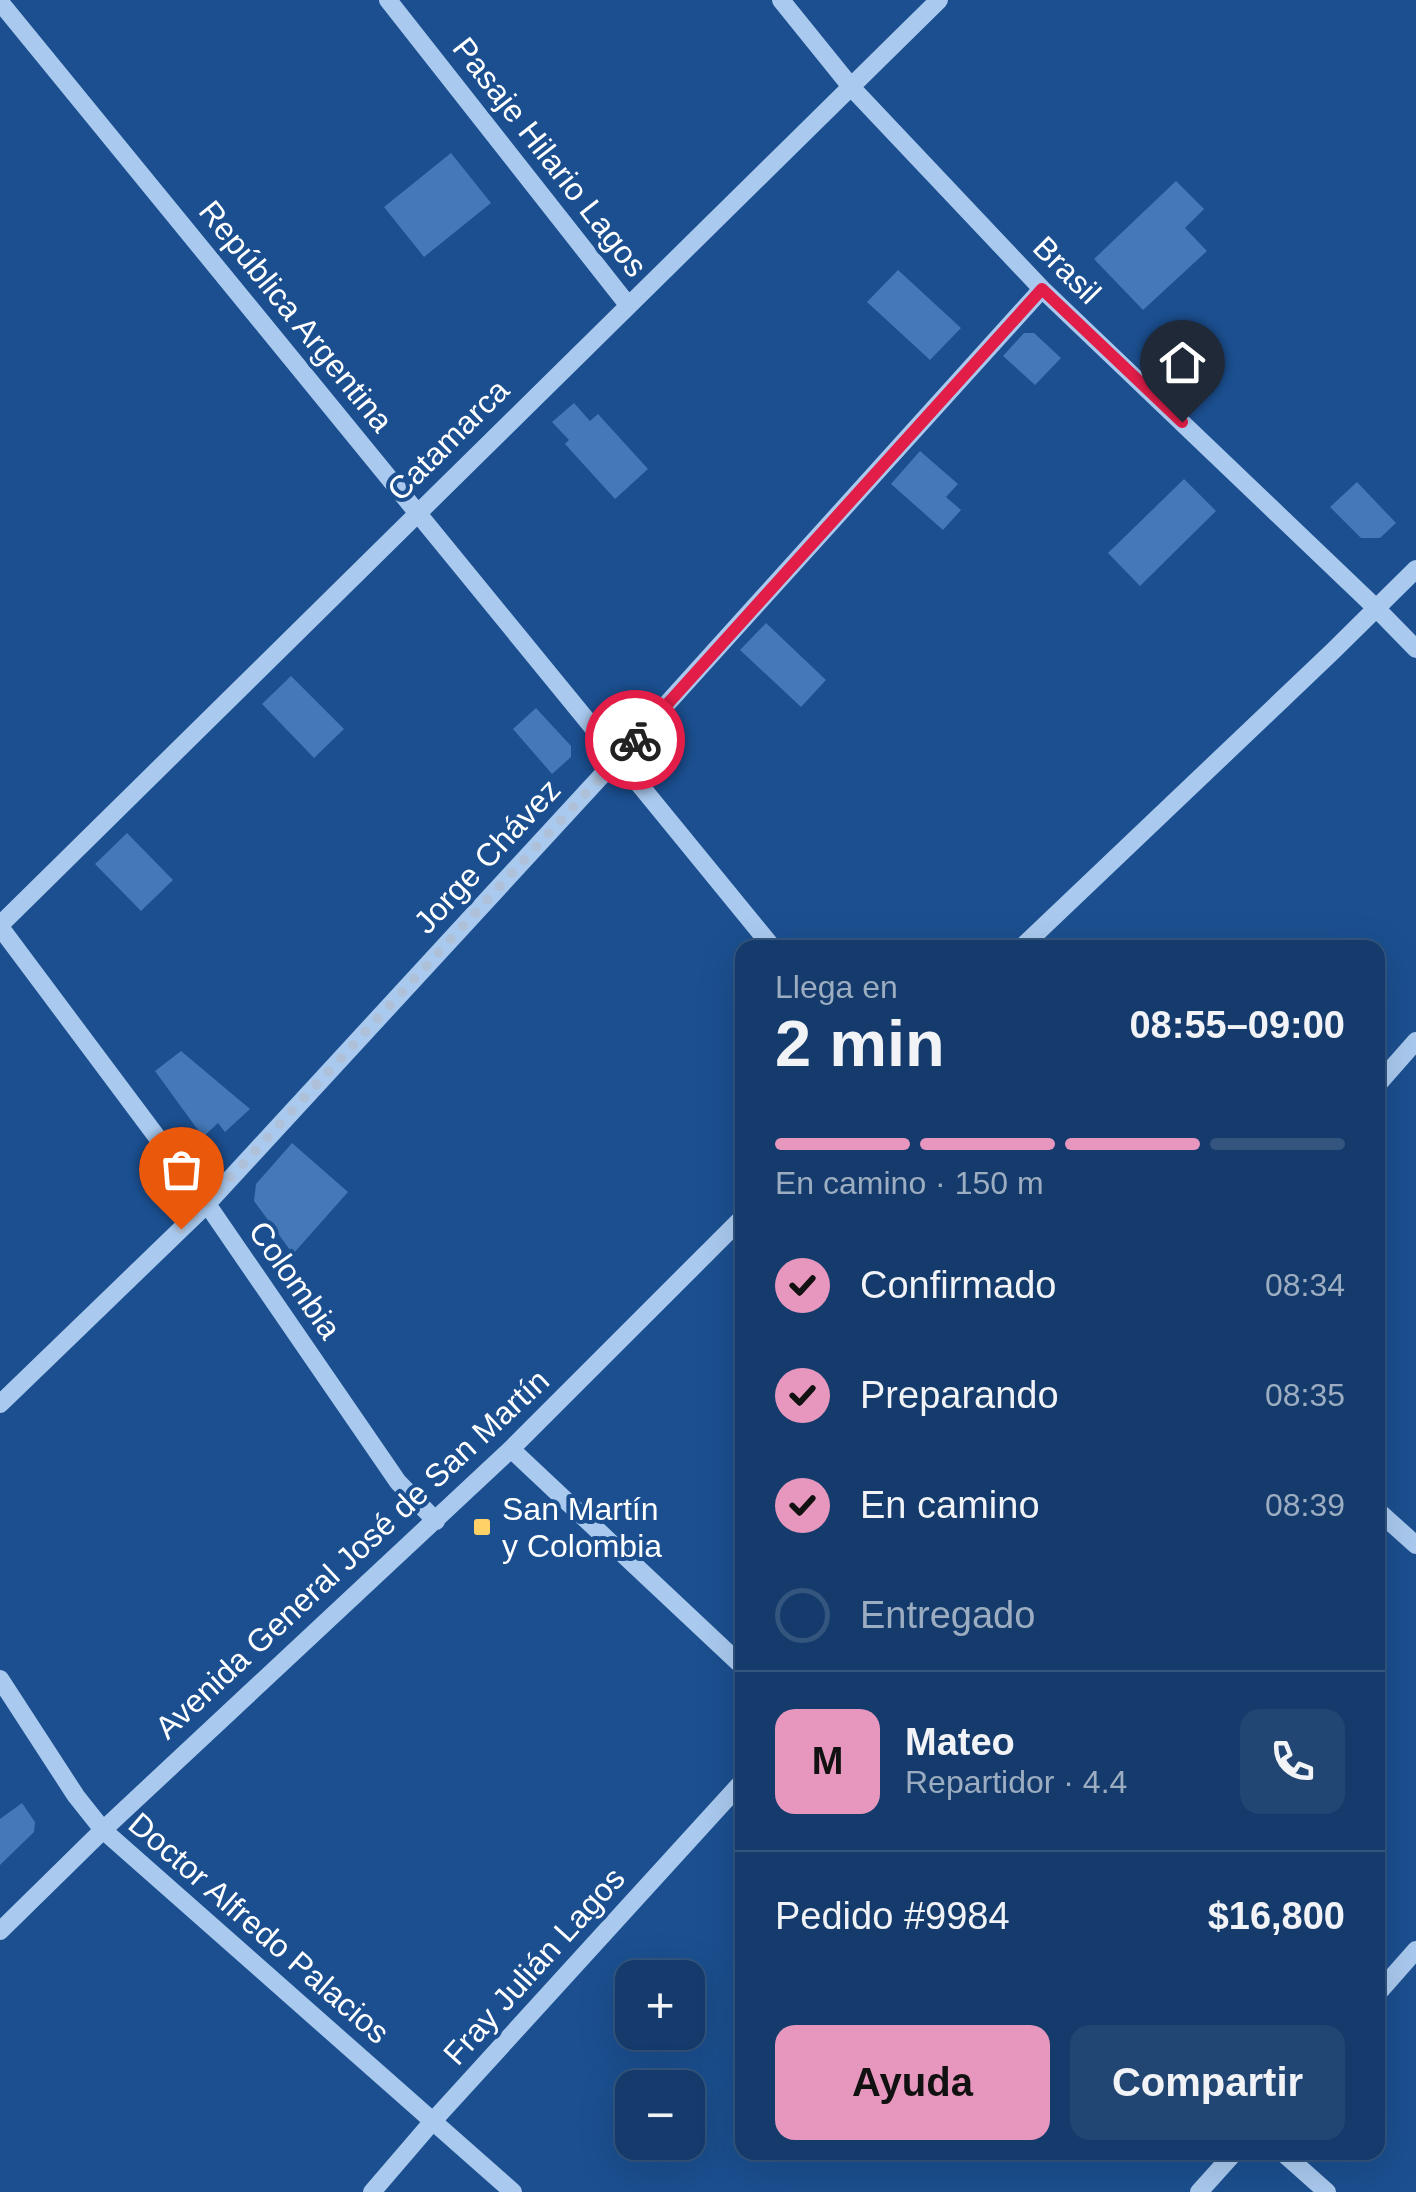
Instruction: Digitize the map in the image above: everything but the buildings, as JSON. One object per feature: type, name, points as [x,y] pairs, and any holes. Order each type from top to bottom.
[{"type":"street","name":"Pasaje Hilario Lagos","points":[[388,0],[628,304]]},
{"type":"street","name":"Brasil","points":[[781,0],[852,88],[1042,289],[1416,649]]},
{"type":"street","name":"Catamarca","points":[[0,926],[939,0]]},
{"type":"street","name":"República Argentina","points":[[0,2],[766,940]]},
{"type":"street","name":"Jorge Chávez","points":[[0,1404],[206,1204],[618,759],[1042,289]]},
{"type":"street","points":[[1028,940],[1416,570]]},
{"type":"street","name":"Colombia","points":[[0,926],[206,1204],[398,1482],[436,1521]]},
{"type":"street","points":[[1385,1076],[1416,1041]]},
{"type":"street","name":"Avenida General José de San Martín","points":[[0,1931],[102,1830],[511,1450],[735,1225]]},
{"type":"street","points":[[511,1450],[735,1659]]},
{"type":"street","points":[[1385,1517],[1416,1545]]},
{"type":"street","name":"Doctor Alfredo Palacios","points":[[0,1678],[102,1830],[513,2192]]},
{"type":"street","name":"Fray Julián Lagos","points":[[372,2192],[735,1790]]},
{"type":"street","points":[[1385,1985],[1416,1950]]},
{"type":"street","points":[[1200,2192],[1228,2160]]},
{"type":"street","points":[[1291,2160],[1327,2192]]},
{"type":"way so far","points":[[181,1229],[635,740]]},
{"type":"place","name":"San Martín y Colombia","points":[[482,1527]]},
{"type":"route","points":[[635,740],[1042,289],[1182,422]]}]
